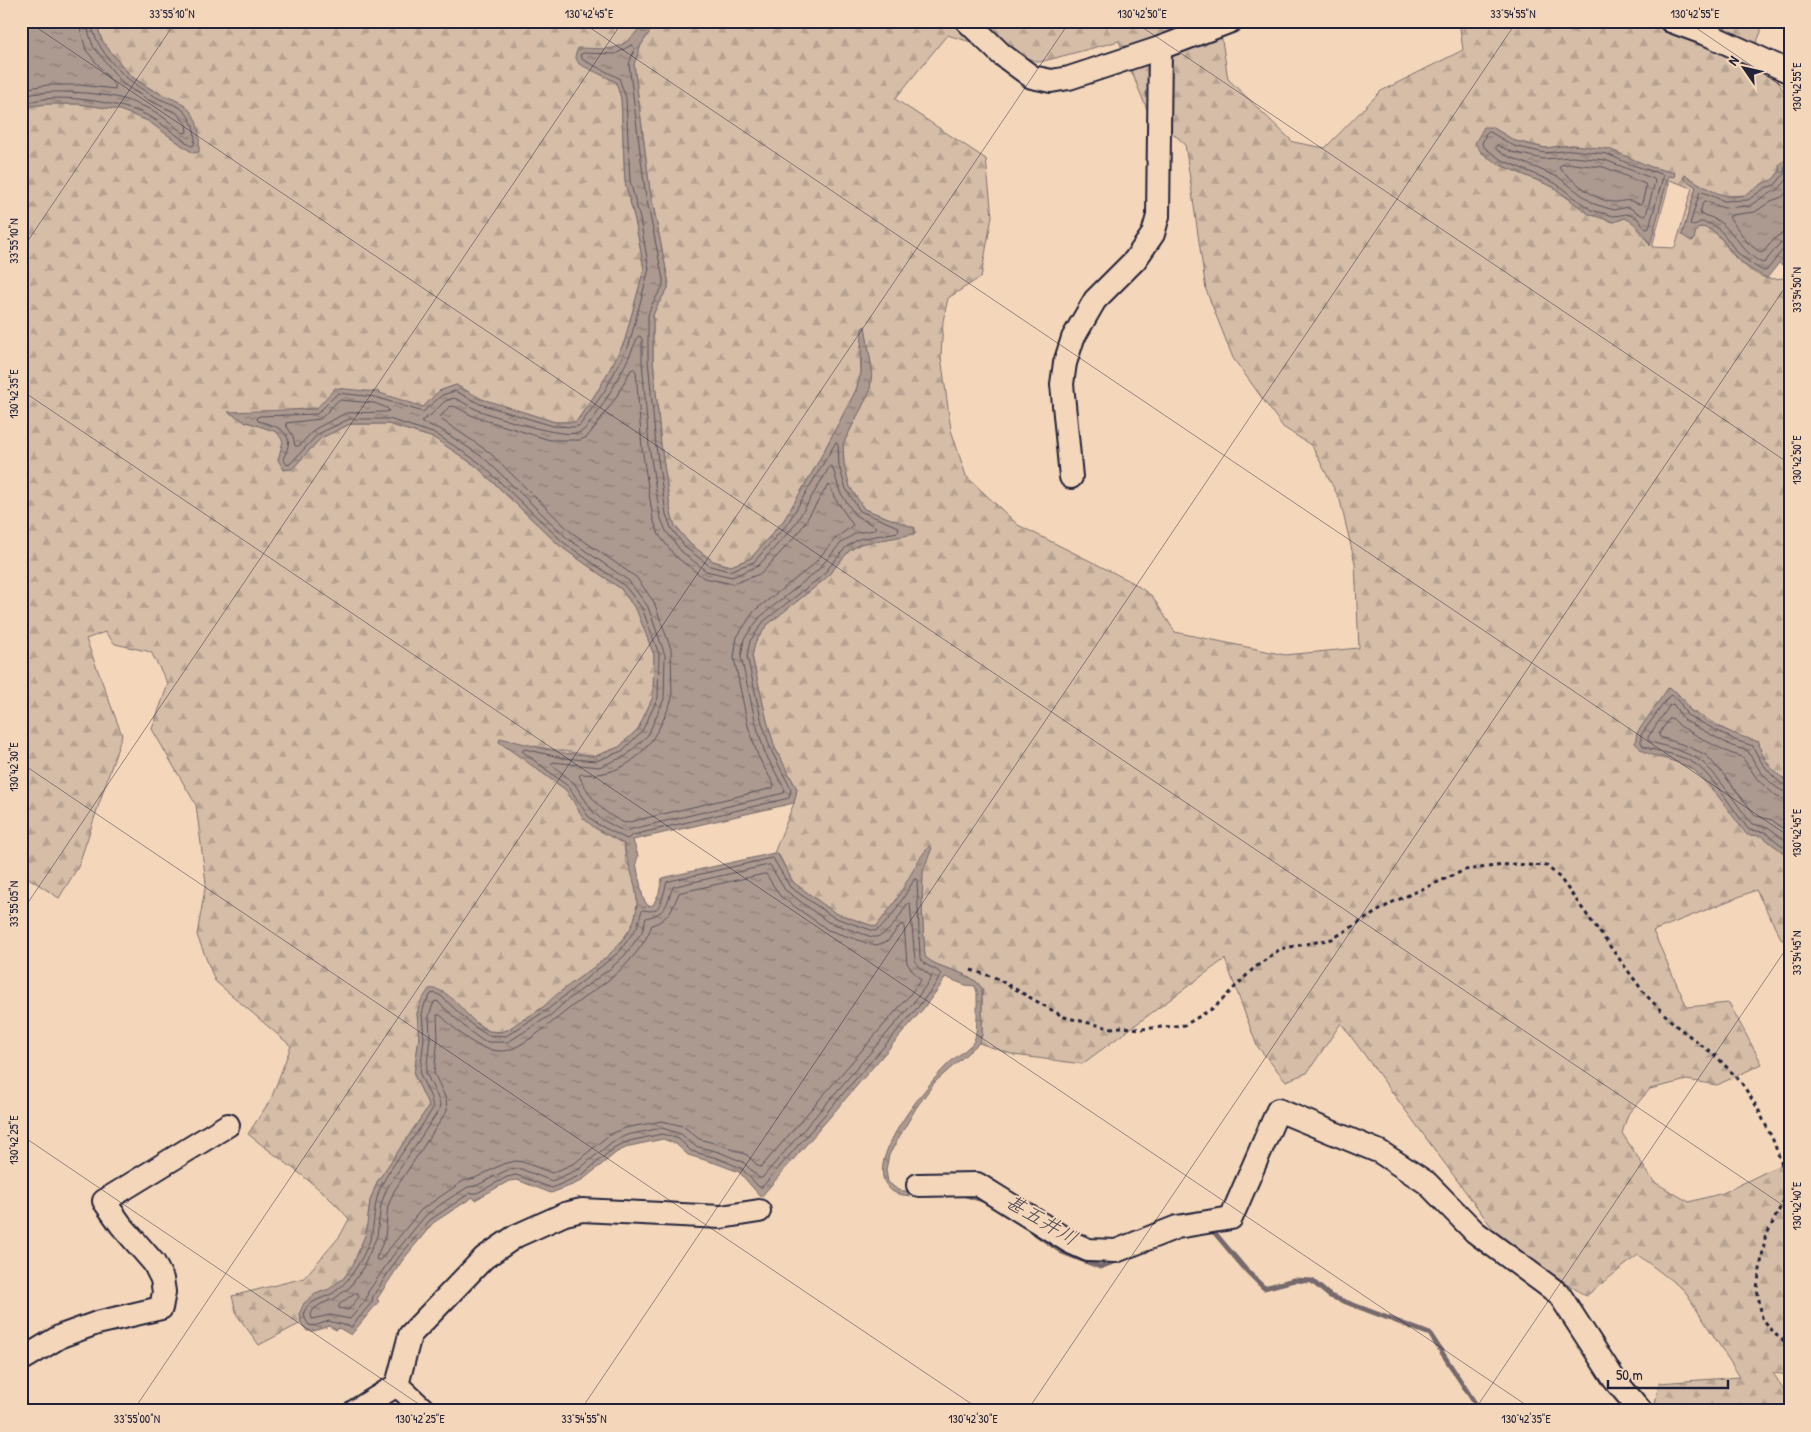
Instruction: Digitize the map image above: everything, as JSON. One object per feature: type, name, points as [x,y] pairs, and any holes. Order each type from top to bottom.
[{"type":"street","points":[[967,21],[1001,54],[1032,77],[1051,81],[1069,78],[1160,48],[1231,21]]},
{"type":"street","points":[[1671,21],[1709,35],[1790,72]]},
{"type":"street","points":[[1071,477],[1062,384],[1065,364],[1073,338],[1095,300],[1135,260],[1152,234],[1158,216],[1160,48]]},
{"type":"street","points":[[918,1185],[977,1184],[1070,1242],[1088,1250],[1116,1251],[1177,1227],[1231,1218],[1278,1110],[1380,1152],[1427,1184],[1475,1232],[1558,1294],[1614,1379],[1641,1411]]},
{"type":"street","points":[[21,1360],[61,1336],[97,1323],[161,1308],[164,1292],[162,1279],[154,1263],[121,1225],[104,1201],[228,1125]]},
{"type":"street","points":[[355,1411],[397,1385],[410,1335],[484,1258],[516,1236],[564,1214],[582,1210],[722,1217],[759,1211]]},
{"type":"street","points":[[397,1385],[424,1411]]},
{"type":"path","points":[[971,970],[996,978],[1064,1017],[1110,1028],[1141,1029],[1185,1024],[1216,1007],[1254,969],[1280,949],[1332,939],[1393,902],[1465,870],[1511,864],[1547,866],[1560,878],[1645,994],[1675,1025],[1716,1056],[1741,1082],[1761,1116],[1773,1140],[1785,1173],[1784,1200],[1765,1238],[1757,1288],[1762,1318],[1776,1336],[1790,1345]]},
{"type":"green space","points":[[96,21],[646,21],[630,40],[614,49],[605,76],[616,82],[621,98],[625,182],[635,220],[644,269],[624,343],[599,389],[576,422],[555,422],[481,399],[456,385],[439,391],[423,407],[401,400],[282,411],[244,421],[277,432],[284,441],[278,460],[292,469],[321,438],[350,424],[388,424],[434,438],[476,466],[560,546],[621,589],[637,611],[654,655],[653,697],[638,729],[619,747],[596,756],[499,741],[566,790],[595,828],[624,844],[626,861],[633,874],[638,905],[633,925],[616,948],[604,960],[559,993],[545,1006],[504,1032],[489,1031],[475,1022],[443,992],[417,1013],[419,1037],[414,1075],[429,1106],[377,1182],[370,1201],[366,1233],[353,1265],[344,1278],[329,1290],[315,1294],[300,1312],[301,1323],[259,1345],[237,1315],[232,1296],[304,1278],[340,1236],[349,1219],[339,1207],[314,1185],[248,1134],[271,1099],[291,1046],[215,981],[197,935],[206,883],[196,805],[152,729],[168,684],[151,652],[115,644],[105,632],[86,639],[122,735],[78,867],[59,898],[27,877],[21,877],[21,114],[29,106],[48,104],[79,104],[120,110],[148,121],[193,153],[184,104],[156,92],[131,76],[102,41]]},
{"type":"green space","points":[[657,21],[1219,21],[1228,79],[1293,142],[1325,148],[1381,91],[1463,50],[1459,21],[1761,21],[1761,32],[1755,46],[1790,101],[1790,157],[1772,181],[1763,184],[1747,195],[1725,196],[1715,193],[1685,175],[1683,178],[1696,187],[1682,235],[1696,231],[1700,227],[1706,228],[1716,233],[1734,256],[1757,274],[1772,279],[1790,277],[1790,783],[1770,766],[1762,754],[1759,742],[1737,736],[1690,710],[1683,698],[1640,749],[1694,770],[1709,787],[1762,836],[1790,858],[1790,942],[1782,940],[1756,890],[1653,931],[1687,1007],[1729,1003],[1762,1064],[1717,1085],[1687,1080],[1650,1089],[1628,1114],[1622,1133],[1654,1182],[1689,1202],[1723,1193],[1790,1160],[1790,1375],[1773,1373],[1790,1399],[1790,1411],[1662,1411],[1655,1404],[1659,1383],[1740,1377],[1684,1290],[1638,1255],[1586,1296],[1502,1241],[1341,1023],[1307,1073],[1286,1081],[1257,1046],[1225,959],[1082,1064],[1014,1055],[979,1043],[982,1035],[982,988],[977,982],[925,957],[922,907],[923,871],[931,847],[876,927],[835,913],[793,882],[779,855],[774,853],[794,803],[797,789],[775,748],[767,721],[752,656],[755,643],[767,625],[825,579],[849,551],[860,544],[913,534],[915,528],[864,509],[850,487],[844,465],[843,444],[870,391],[872,370],[865,327],[860,350],[861,373],[856,390],[816,466],[784,520],[751,558],[731,566],[713,561],[690,544],[675,526],[671,513],[661,445],[653,360],[653,315],[668,288],[668,279],[650,190],[634,64],[641,45]],"holes":[[[947,35],[1040,62],[1119,41],[1148,112],[1185,144],[1206,290],[1233,358],[1283,427],[1312,446],[1340,500],[1355,563],[1359,648],[1285,655],[1175,632],[1152,596],[1132,582],[1018,525],[966,476],[951,430],[941,356],[943,321],[948,298],[981,277],[992,216],[986,159],[895,99]],[[1492,127],[1515,141],[1545,148],[1572,145],[1608,149],[1651,167],[1675,173],[1669,176],[1650,245],[1633,222],[1625,218],[1614,222],[1589,214],[1553,187],[1498,164],[1481,152]],[[1670,180],[1692,188],[1675,248],[1652,247]]]},
{"type":"water","points":[[21,21],[96,21],[102,40],[131,76],[157,92],[180,102],[188,109],[195,119],[199,132],[199,152],[193,153],[148,121],[120,110],[79,104],[48,104],[29,106],[21,114]]},
{"type":"water","points":[[646,21],[657,21],[641,45],[634,64],[650,190],[668,279],[668,288],[653,315],[653,360],[661,445],[671,513],[675,526],[690,544],[713,561],[731,566],[751,558],[784,520],[816,466],[856,390],[861,373],[862,328],[865,326],[872,370],[870,391],[843,444],[844,465],[850,487],[864,509],[915,528],[914,534],[860,544],[849,551],[825,579],[767,625],[755,643],[752,656],[767,721],[775,748],[797,789],[794,803],[633,840],[638,856],[636,863],[643,898],[648,906],[653,905],[659,893],[662,878],[774,853],[778,855],[793,882],[835,913],[876,927],[895,902],[929,846],[932,848],[923,871],[922,907],[925,957],[932,962],[963,974],[977,982],[982,988],[982,1035],[979,1043],[935,1082],[916,1108],[889,1155],[886,1170],[888,1182],[898,1190],[913,1192],[912,1196],[893,1192],[888,1187],[883,1175],[884,1159],[891,1141],[914,1104],[948,1064],[972,1044],[976,1031],[977,992],[975,986],[965,985],[945,977],[923,1009],[761,1197],[739,1172],[688,1155],[676,1144],[663,1139],[630,1146],[617,1152],[585,1178],[551,1193],[517,1180],[509,1181],[475,1200],[473,1197],[433,1223],[402,1261],[377,1299],[379,1301],[351,1335],[339,1328],[336,1330],[329,1326],[314,1331],[307,1331],[301,1323],[300,1312],[304,1303],[315,1294],[329,1289],[344,1278],[353,1265],[366,1233],[370,1201],[377,1182],[429,1106],[414,1075],[419,1037],[417,1013],[421,1001],[429,989],[437,989],[445,993],[481,1027],[491,1031],[503,1032],[540,1009],[610,954],[626,936],[632,925],[636,915],[636,894],[624,844],[595,828],[584,819],[566,790],[499,742],[500,738],[564,753],[595,756],[619,747],[638,729],[653,697],[654,655],[637,611],[621,589],[560,546],[476,466],[434,438],[388,424],[350,424],[321,438],[292,469],[284,470],[278,460],[283,441],[277,432],[244,421],[228,412],[316,409],[335,388],[377,392],[423,407],[439,391],[456,385],[482,399],[555,422],[576,422],[599,389],[624,343],[644,269],[635,220],[625,182],[621,98],[616,82],[579,64],[575,56],[578,48],[601,49],[617,47],[630,39]]},
{"type":"water","points":[[1484,127],[1492,127],[1515,141],[1545,148],[1572,145],[1609,149],[1651,167],[1675,173],[1674,177],[1668,176],[1650,246],[1640,230],[1625,218],[1614,222],[1589,214],[1553,187],[1498,164],[1481,152],[1475,143]]},
{"type":"water","points":[[1790,157],[1790,249],[1782,259],[1787,262],[1784,266],[1779,263],[1767,278],[1742,263],[1712,230],[1700,227],[1696,231],[1694,240],[1691,241],[1682,235],[1696,187],[1683,178],[1685,175],[1706,188],[1721,194],[1729,196],[1745,195],[1773,179],[1780,171],[1779,165]]},
{"type":"water","points":[[1668,688],[1679,695],[1692,712],[1708,722],[1724,730],[1759,742],[1762,754],[1766,760],[1779,775],[1790,783],[1790,858],[1762,836],[1747,835],[1716,793],[1695,771],[1680,763],[1647,753],[1635,743],[1637,733]]},
{"type":"waterway","name":"甚五井川","points":[[963,1194],[983,1200]]},
{"type":"waterway","name":"甚五井川","points":[[1032,1231],[1062,1252],[1100,1267],[1119,1260]]},
{"type":"waterway","name":"甚五井川","points":[[1209,1231],[1214,1232],[1264,1288],[1294,1280],[1312,1281],[1330,1296],[1430,1334],[1480,1411]]}]
